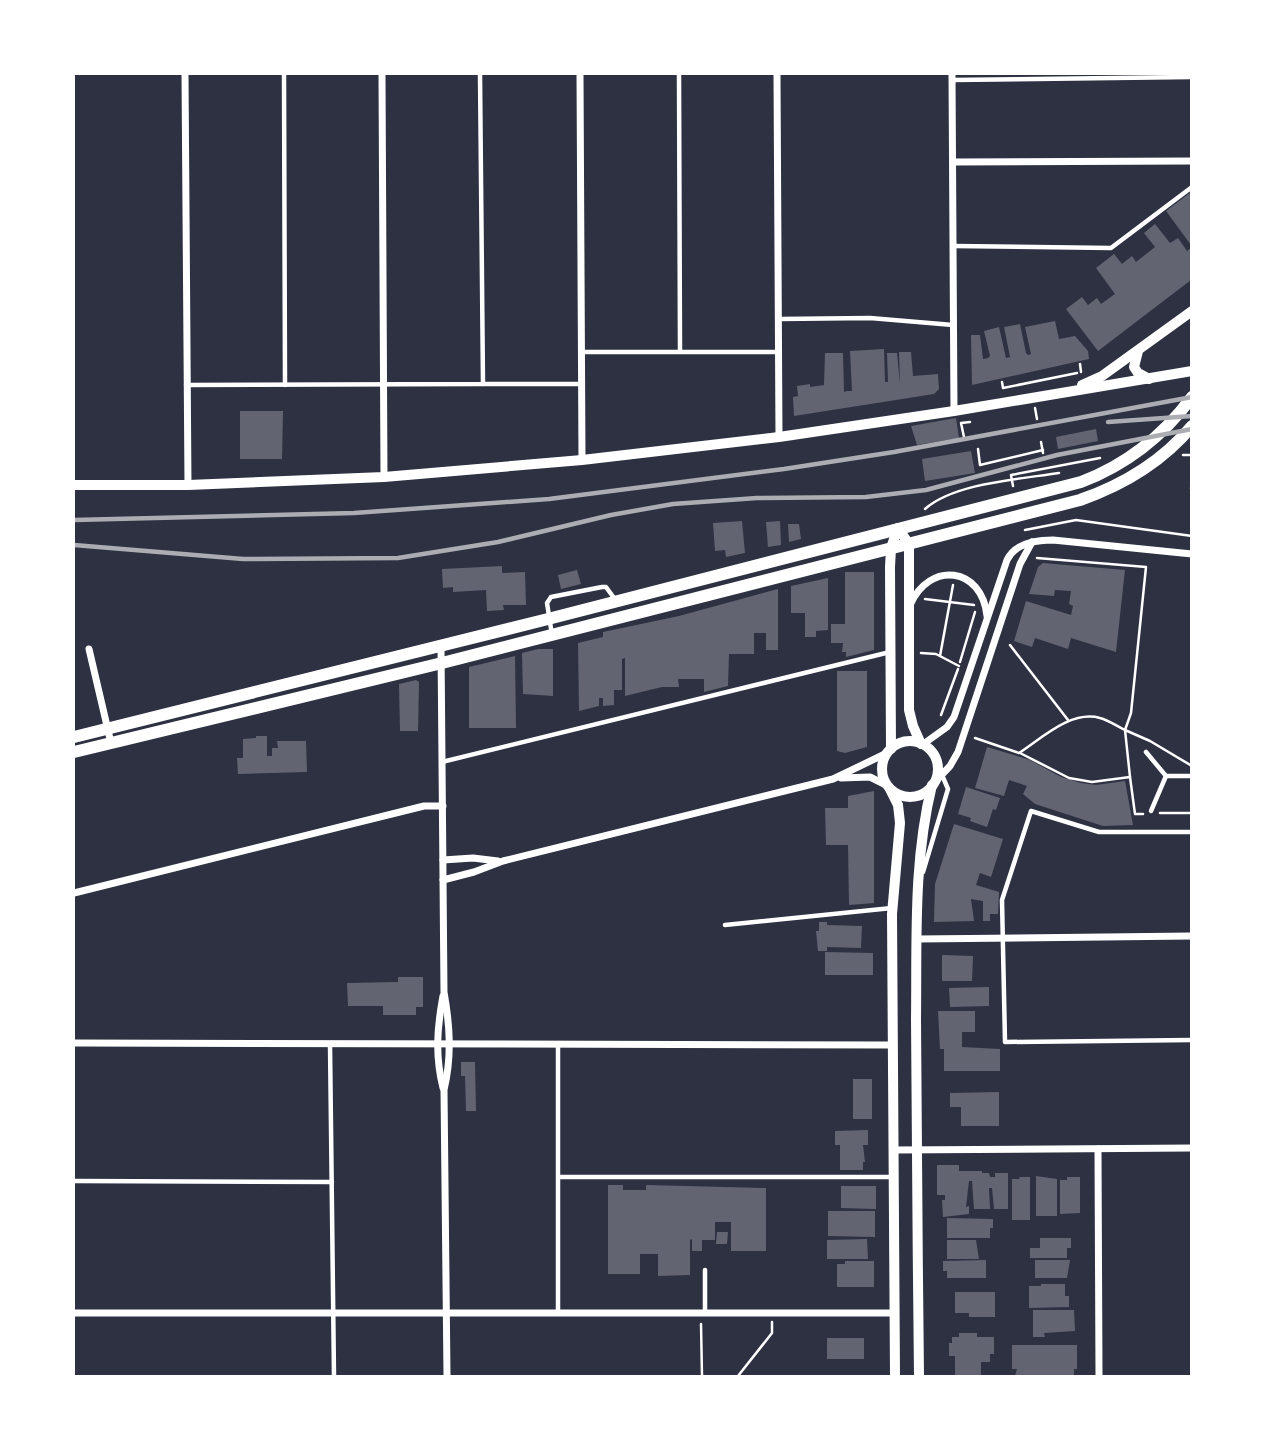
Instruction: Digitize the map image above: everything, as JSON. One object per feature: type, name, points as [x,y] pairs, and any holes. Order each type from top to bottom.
[{"type":"main road","points":[[74,737],[1080,482],[1118,465],[1154,439],[1192,397]]},
{"type":"main road","points":[[74,752],[552,636],[1080,500],[1109,489],[1149,466],[1192,426]]},
{"type":"street","points":[[184,74],[188,485]]},
{"type":"street","points":[[382,74],[384,477]]},
{"type":"street","points":[[579,74],[582,460]]},
{"type":"street","points":[[777,74],[779,437]]},
{"type":"street","points":[[952,77],[954,411]]},
{"type":"street","points":[[953,162],[1192,161]]},
{"type":"street","points":[[1067,390],[1096,379],[1192,312]]},
{"type":"street","points":[[1138,351],[1134,360],[1135,369],[1149,379]]},
{"type":"street","points":[[74,485],[188,485],[384,477],[582,460],[779,437],[1192,371]]},
{"type":"street","points":[[898,528],[909,544],[909,710],[922,744],[931,751],[936,761],[937,770],[925,819],[918,891],[919,1377]]},
{"type":"street","points":[[895,1377],[893,908],[900,817],[897,800],[888,787],[882,769],[889,751],[891,548],[898,528]]},
{"type":"street","points":[[833,779],[903,742],[922,744],[947,727],[952,720],[1010,554],[1016,548],[1033,542],[1057,541],[1192,554]]},
{"type":"street","points":[[443,880],[503,861],[833,779],[870,777],[901,796],[922,794],[954,760],[1020,564],[1033,542]]},
{"type":"street","points":[[910,607],[918,590],[929,580],[943,575],[954,575],[968,580],[979,591],[987,620]]},
{"type":"street","points":[[441,646],[444,992],[450,1027],[450,1065],[444,1090],[447,1377]]},
{"type":"street","points":[[89,649],[111,743]]},
{"type":"street","points":[[74,893],[424,806],[443,806]]},
{"type":"street","points":[[443,860],[473,858],[503,861]]},
{"type":"street","points":[[917,939],[1192,936]]},
{"type":"street","points":[[444,992],[437,1027],[437,1065],[444,1090]]},
{"type":"street","points":[[74,1043],[893,1045]]},
{"type":"street","points":[[894,1150],[1192,1148]]},
{"type":"street","points":[[1098,1149],[1099,1377]]},
{"type":"street","points":[[74,1313],[895,1313]]},
{"type":"lane","points":[[284,74],[285,385]]},
{"type":"lane","points":[[480,74],[483,384]]},
{"type":"lane","points":[[679,74],[680,351]]},
{"type":"lane","points":[[952,77],[1192,77]]},
{"type":"lane","points":[[953,246],[1111,248],[1192,187]]},
{"type":"lane","points":[[779,319],[870,318],[954,325]]},
{"type":"lane","points":[[581,352],[779,352]]},
{"type":"lane","points":[[186,385],[581,384]]},
{"type":"lane","points":[[552,636],[547,603],[551,597],[606,587],[615,601]]},
{"type":"lane","points":[[442,762],[891,652]]},
{"type":"lane","points":[[1146,752],[1166,776]]},
{"type":"lane","points":[[918,891],[948,789],[936,761]]},
{"type":"lane","points":[[1166,776],[1192,776]]},
{"type":"lane","points":[[1149,812],[1166,776]]},
{"type":"lane","points":[[1192,832],[1099,832],[1031,811],[1002,900],[1005,1042],[1192,1040]]},
{"type":"lane","points":[[725,925],[893,908]]},
{"type":"lane","points":[[330,1044],[334,1377]]},
{"type":"lane","points":[[558,1044],[558,1312]]},
{"type":"lane","points":[[559,1177],[894,1177]]},
{"type":"lane","points":[[74,1181],[332,1182]]},
{"type":"lane","points":[[703,1313],[705,1270]]},
{"type":"path","points":[[1002,382],[1003,388],[1082,372],[1080,364]]},
{"type":"path","points":[[1035,407],[1037,419]]},
{"type":"path","points":[[961,423],[964,437]]},
{"type":"path","points":[[978,449],[980,465],[1043,451],[1041,442]]},
{"type":"path","points":[[1014,489],[1011,475],[1097,459],[1087,468]]},
{"type":"path","points":[[1046,462],[1047,468]]},
{"type":"path","points":[[925,509],[941,498],[1000,480],[1062,472]]},
{"type":"path","points":[[1025,530],[1076,520],[1192,536]]},
{"type":"path","points":[[1037,558],[1146,567],[1131,713],[1125,730],[1135,814],[1149,812]]},
{"type":"path","points":[[940,656],[954,575]]},
{"type":"path","points":[[951,585],[958,586]]},
{"type":"path","points":[[927,595],[924,599],[974,605]]},
{"type":"path","points":[[940,718],[973,621],[972,600]]},
{"type":"path","points":[[1010,645],[1069,721]]},
{"type":"path","points":[[921,653],[940,656],[959,666]]},
{"type":"path","points":[[1019,753],[1069,721],[1086,717],[1100,718],[1150,741],[1192,766]]},
{"type":"path","points":[[965,733],[1019,753],[1069,778],[1092,782],[1130,777]]},
{"type":"path","points":[[1158,813],[1192,813]]},
{"type":"path","points":[[702,1377],[703,1313]]},
{"type":"path","points":[[737,1377],[772,1333],[772,1313]]},
{"type":"building","points":[[1191,192],[1191,245],[1166,211]]},
{"type":"building","points":[[1155,224],[1170,243],[1178,238],[1187,251],[1191,248],[1191,280],[1098,351],[1066,309],[1082,297],[1088,305],[1097,298],[1101,304],[1115,294],[1096,268],[1114,254],[1122,264],[1132,256],[1136,262],[1155,247],[1144,233]]},
{"type":"building","points":[[1055,321],[1059,339],[1075,336],[1088,351],[1089,359],[972,385],[971,335],[980,335],[983,359],[988,358],[990,356],[984,331],[999,327],[1006,358],[1010,357],[1004,327],[1020,324],[1028,355],[1031,354],[1025,327]]},
{"type":"building","points":[[884,349],[885,382],[888,382],[887,353],[897,353],[900,384],[899,352],[911,352],[913,376],[938,374],[939,389],[934,394],[794,416],[793,397],[798,396],[797,386],[824,385],[825,353],[843,353],[844,392],[852,391],[850,351]]},
{"type":"building","points":[[240,411],[283,411],[282,459],[240,459]]},
{"type":"building","points":[[956,418],[959,438],[917,445],[911,426]]},
{"type":"building","points":[[1096,429],[1098,441],[1058,449],[1056,437]]},
{"type":"building","points":[[971,451],[975,473],[925,481],[922,459]]},
{"type":"building","points":[[742,521],[745,553],[726,557],[725,550],[715,551],[713,523]]},
{"type":"building","points":[[780,521],[781,545],[768,547],[766,522]]},
{"type":"building","points":[[788,524],[799,524],[801,539],[789,542]]},
{"type":"building","points":[[1043,563],[1125,570],[1116,652],[1071,638],[1068,649],[1035,638],[1032,647],[1014,641],[1026,601],[1071,615],[1071,591],[1055,590],[1054,596],[1029,594],[1038,567]]},
{"type":"building","points":[[502,566],[502,573],[525,572],[526,605],[503,605],[504,610],[487,611],[486,590],[453,592],[453,587],[443,588],[442,569]]},
{"type":"building","points":[[577,570],[581,584],[561,589],[558,575]]},
{"type":"building","points":[[845,572],[874,572],[874,650],[846,657],[846,652],[842,652],[843,643],[831,643],[831,624],[845,624]]},
{"type":"building","points":[[828,578],[828,630],[816,631],[816,637],[805,637],[805,613],[791,613],[791,586]]},
{"type":"building","points":[[778,589],[778,650],[766,650],[766,633],[754,633],[754,654],[729,654],[728,686],[704,692],[704,679],[678,679],[679,687],[662,687],[625,696],[625,658],[622,659],[622,690],[614,690],[614,705],[603,706],[603,698],[599,698],[599,706],[579,711],[578,643],[603,637],[603,632],[679,616]]},
{"type":"building","points":[[553,649],[553,696],[523,694],[522,653]]},
{"type":"building","points":[[515,656],[516,728],[469,728],[469,667]]},
{"type":"building","points":[[837,671],[867,671],[867,747],[845,753],[837,751]]},
{"type":"building","points":[[416,680],[419,682],[418,731],[400,731],[399,684]]},
{"type":"building","points":[[267,736],[267,756],[272,756],[272,748],[278,748],[277,741],[306,741],[307,772],[238,774],[237,758],[243,758],[243,739]]},
{"type":"building","points":[[987,747],[1030,760],[1061,777],[1081,783],[1096,785],[1125,781],[1133,825],[1103,826],[1035,804],[1023,794],[1027,786],[1009,780],[1004,796],[975,788]]},
{"type":"building","points":[[966,787],[1000,798],[987,827],[958,814]]},
{"type":"building","points":[[874,791],[874,903],[849,905],[848,845],[826,845],[825,808],[848,808],[848,796]]},
{"type":"building","points":[[954,824],[1003,839],[991,877],[980,873],[976,885],[999,892],[998,914],[990,914],[990,921],[983,921],[983,901],[971,899],[974,921],[934,922],[935,884]]},
{"type":"building","points":[[819,922],[827,922],[827,925],[862,926],[861,948],[827,947],[827,951],[818,951],[816,931],[819,931]]},
{"type":"building","points":[[825,952],[873,953],[873,975],[825,975]]},
{"type":"building","points":[[942,955],[973,956],[972,981],[942,981]]},
{"type":"building","points":[[398,977],[423,977],[423,1007],[416,1007],[416,1015],[383,1015],[383,1006],[348,1006],[347,983],[398,982]]},
{"type":"building","points":[[989,987],[989,1006],[950,1007],[949,988]]},
{"type":"building","points":[[938,1011],[975,1011],[975,1032],[962,1032],[962,1047],[1000,1049],[1000,1071],[944,1071],[944,1049],[940,1049]]},
{"type":"building","points":[[461,1062],[475,1062],[476,1111],[466,1111],[465,1076],[461,1076]]},
{"type":"building","points":[[853,1079],[872,1079],[872,1119],[853,1119]]},
{"type":"building","points":[[999,1092],[999,1126],[961,1126],[961,1107],[950,1107],[950,1093]]},
{"type":"building","points":[[868,1130],[868,1145],[863,1145],[863,1170],[840,1170],[840,1145],[835,1145],[835,1131]]},
{"type":"building","points":[[937,1165],[959,1165],[959,1171],[982,1171],[989,1173],[990,1177],[995,1177],[995,1173],[1008,1173],[1008,1209],[994,1209],[992,1188],[989,1188],[990,1209],[974,1209],[972,1181],[969,1181],[966,1207],[969,1206],[969,1214],[943,1217],[942,1200],[945,1200],[945,1195],[937,1195]]},
{"type":"building","points":[[1036,1176],[1057,1179],[1057,1216],[1036,1216]]},
{"type":"building","points":[[1019,1177],[1030,1177],[1030,1220],[1012,1220],[1012,1179],[1020,1179]]},
{"type":"building","points":[[1067,1177],[1080,1177],[1080,1213],[1060,1214],[1060,1180],[1067,1180]]},
{"type":"building","points":[[608,1185],[623,1185],[623,1190],[646,1190],[646,1185],[766,1188],[766,1251],[731,1251],[731,1222],[715,1222],[715,1240],[702,1240],[702,1251],[692,1251],[692,1239],[690,1240],[690,1275],[658,1276],[658,1254],[640,1254],[640,1274],[608,1274]]},
{"type":"building","points":[[841,1186],[876,1186],[876,1209],[841,1208]]},
{"type":"building","points":[[828,1211],[875,1211],[875,1237],[828,1236]]},
{"type":"building","points":[[947,1218],[993,1219],[990,1238],[947,1238]]},
{"type":"building","points":[[717,1232],[728,1232],[727,1244],[716,1244]]},
{"type":"building","points":[[1040,1238],[1071,1238],[1067,1258],[1030,1258],[1030,1248],[1040,1248]]},
{"type":"building","points":[[867,1239],[868,1259],[827,1259],[827,1240]]},
{"type":"building","points":[[947,1240],[976,1240],[979,1259],[947,1259]]},
{"type":"building","points":[[986,1260],[986,1278],[947,1278],[947,1271],[943,1271],[943,1261]]},
{"type":"building","points":[[1035,1260],[1070,1260],[1067,1278],[1035,1278]]},
{"type":"building","points":[[845,1261],[874,1261],[874,1287],[837,1287],[837,1264],[845,1264]]},
{"type":"building","points":[[1065,1284],[1069,1307],[1029,1308],[1029,1286]]},
{"type":"building","points":[[955,1292],[995,1292],[995,1317],[969,1317],[969,1313],[955,1313]]},
{"type":"building","points":[[1033,1310],[1074,1310],[1075,1331],[1044,1333],[1045,1337],[1033,1337]]},
{"type":"building","points":[[959,1333],[994,1337],[994,1354],[990,1354],[990,1362],[981,1362],[981,1376],[955,1376],[955,1356],[949,1356],[949,1343],[952,1343],[952,1337],[959,1337]]},
{"type":"building","points":[[827,1338],[864,1338],[864,1359],[827,1359]]},
{"type":"building","points":[[1012,1345],[1077,1345],[1077,1369],[1074,1369],[1074,1376],[1015,1376],[1017,1369],[1012,1369]]},
{"type":"railway","points":[[74,520],[354,513],[549,499],[894,452],[1192,397]]},
{"type":"railway","points":[[1108,422],[1192,416]]},
{"type":"railway","points":[[74,545],[243,559],[398,558],[498,542],[611,515],[673,504],[757,498],[866,497],[926,490],[1057,455],[1192,429]]}]
